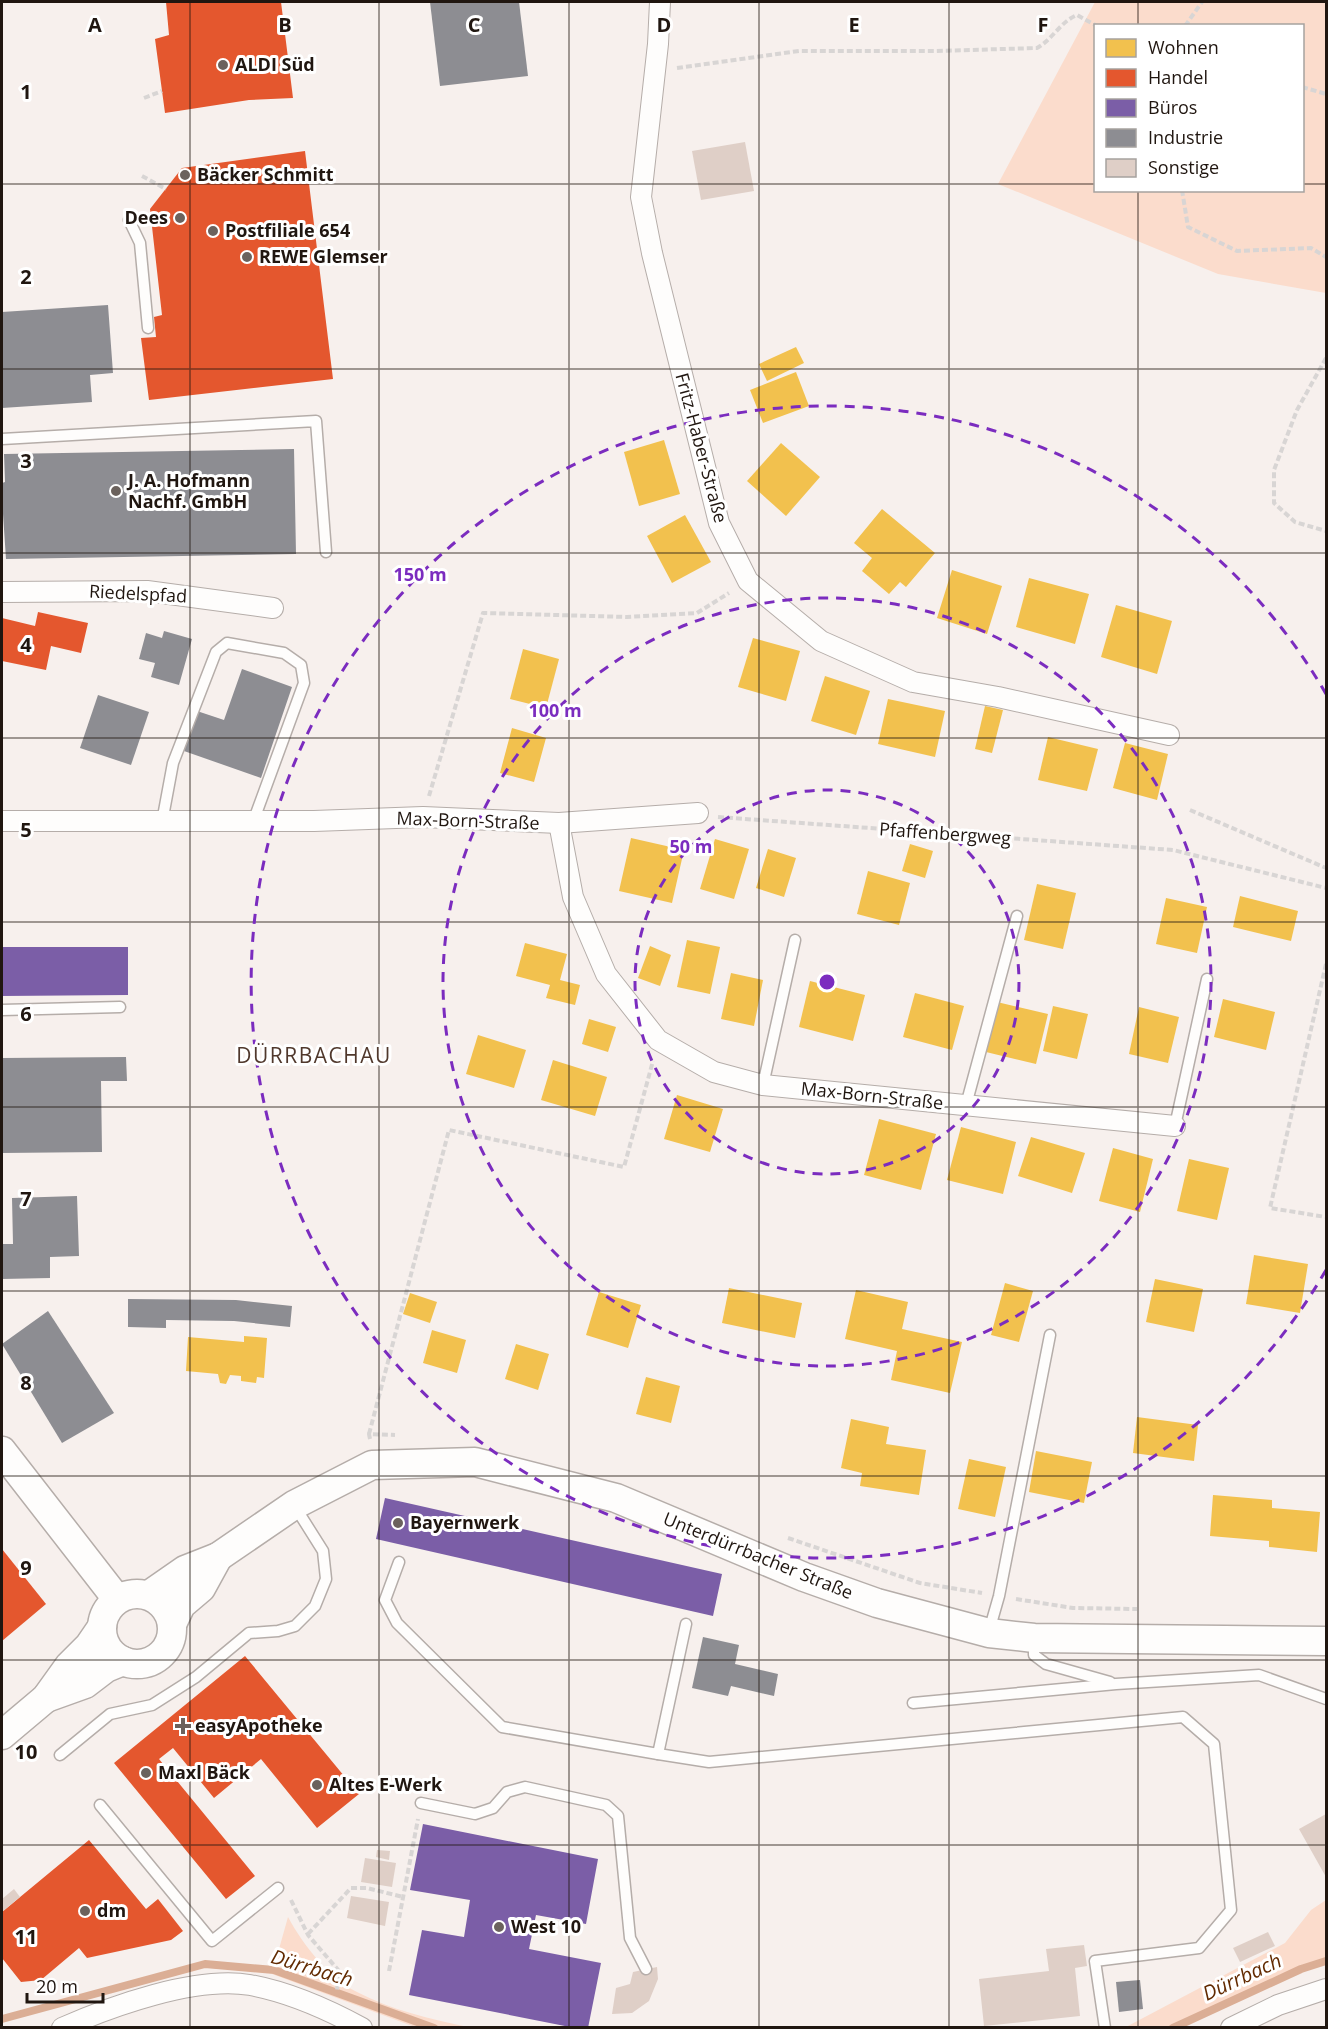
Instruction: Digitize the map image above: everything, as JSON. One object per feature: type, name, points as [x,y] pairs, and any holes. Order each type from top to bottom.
[{"type":"street","name":"Fritz-Haber-Straße","points":[[660,2],[641,197],[652,253],[719,523],[747,581],[821,641],[913,682],[998,697],[1169,735]]},
{"type":"street","name":"Riedelspfad","points":[[2,592],[147,591],[273,608]]},
{"type":"street","points":[[559,823],[698,813]]},
{"type":"street","name":"Max-Born-Straße","points":[[2,821],[253,822],[423,817],[559,823],[573,897],[606,974],[658,1040],[714,1072],[763,1085],[1175,1126]]},
{"type":"street","points":[[2,1451],[117,1599]]},
{"type":"street","name":"Unterdürrbacher Straße","points":[[149,1595],[185,1570],[218,1557],[294,1505],[372,1465],[475,1462],[616,1498],[804,1576],[877,1603],[988,1633],[1034,1638],[1326,1641]]},
{"type":"street","name":"Unterdürrbacher Straße","points":[[172,1624],[181,1605],[201,1588],[218,1557]]},
{"type":"street","points":[[2,1735],[46,1698],[69,1666],[89,1646],[102,1627],[109,1607],[117,1599],[132,1593],[149,1595],[164,1605],[172,1624],[169,1645],[154,1660],[134,1664],[123,1661],[107,1648],[102,1627]]},
{"type":"street","points":[[46,1698],[85,1684],[106,1668],[123,1661]]},
{"type":"street","points":[[62,2028],[100,2011],[165,1992],[230,1984],[249,1985],[276,1992],[330,2011],[362,2028]]},
{"type":"street","points":[[1231,2028],[1278,2005],[1326,1989]]},
{"type":"lane","points":[[129,220],[140,243],[148,328]]},
{"type":"lane","points":[[2,439],[316,421],[326,552]]},
{"type":"lane","points":[[162,822],[173,763],[216,652],[227,643],[284,653],[301,665],[304,683],[253,822]]},
{"type":"lane","points":[[966,1105],[1017,916]]},
{"type":"lane","points":[[763,1085],[795,940]]},
{"type":"lane","points":[[1175,1126],[1207,979]]},
{"type":"lane","points":[[2,1010],[120,1007]]},
{"type":"lane","points":[[988,1633],[999,1596],[1050,1335]]},
{"type":"lane","points":[[60,1755],[110,1714],[152,1705],[196,1677],[249,1633],[278,1631],[295,1626],[315,1605],[326,1579],[323,1551],[294,1505]]},
{"type":"lane","points":[[399,1562],[385,1600],[397,1623],[502,1727],[709,1762],[1183,1717],[1214,1743],[1231,1910],[1199,1948],[1095,1961],[1105,2028]]},
{"type":"lane","points":[[658,1754],[686,1624]]},
{"type":"lane","points":[[1034,1638],[1034,1655],[1046,1664],[1116,1684]]},
{"type":"lane","points":[[913,1703],[1116,1684],[1259,1675],[1326,1698]]},
{"type":"lane","points":[[422,1803],[475,1814],[493,1808],[507,1792],[525,1787],[606,1805],[618,1816],[630,1938],[646,1969]]},
{"type":"lane","points":[[100,1805],[212,1941],[278,1888]]},
{"type":"path","points":[[1186,24],[1202,2]]},
{"type":"path","points":[[655,71],[799,51],[1037,48],[1049,41],[1067,20],[1077,15],[1094,24]]},
{"type":"path","points":[[1304,88],[1326,94]]},
{"type":"path","points":[[144,98],[162,91]]},
{"type":"path","points":[[142,176],[166,189]]},
{"type":"path","points":[[1182,192],[1188,227],[1237,252],[1311,248],[1326,257]]},
{"type":"path","points":[[1326,358],[1297,410],[1274,470],[1274,503],[1295,522],[1326,531]]},
{"type":"path","points":[[423,817],[483,613],[627,617],[698,613],[747,581]]},
{"type":"path","points":[[1190,810],[1326,868]]},
{"type":"path","name":"Pfaffenbergweg","points":[[698,813],[726,818],[1173,850],[1326,888]]},
{"type":"path","points":[[1326,964],[1270,1208],[1326,1217]]},
{"type":"path","points":[[369,1434],[449,1130],[624,1167],[658,1040]]},
{"type":"path","points":[[783,1537],[920,1583],[1073,1608],[1144,1610]]},
{"type":"path","points":[[388,1971],[422,1803]]},
{"type":"path","points":[[278,1888],[294,1904],[308,1935],[334,1963],[339,1971],[339,1983]]},
{"type":"path","points":[[308,1935],[351,1888],[403,1896]]},
{"type":"shaded area","points":[[1095,2],[1326,2],[1326,293],[1218,274],[998,184]]},
{"type":"shaded area","points":[[1326,1900],[1326,1961],[1301,1969],[1173,2027],[1126,2027],[1285,1943],[1311,1910]]},
{"type":"shaded area","points":[[288,1917],[301,1939],[318,1960],[347,1986],[397,2009],[468,2027],[415,2027],[272,1974]]},
{"type":"building: Wohnen","points":[[796,347],[804,363],[767,381],[759,364]]},
{"type":"building: Wohnen","points":[[796,372],[809,406],[763,423],[750,390]]},
{"type":"building: Wohnen","points":[[664,440],[680,494],[639,506],[624,452]]},
{"type":"building: Wohnen","points":[[781,443],[820,477],[786,516],[747,481]]},
{"type":"building: Wohnen","points":[[882,509],[935,553],[906,587],[900,582],[889,594],[862,571],[872,558],[854,543]]},
{"type":"building: Wohnen","points":[[685,515],[711,562],[672,583],[647,536]]},
{"type":"building: Wohnen","points":[[952,570],[1002,586],[987,634],[937,618]]},
{"type":"building: Wohnen","points":[[1029,578],[1089,594],[1075,644],[1016,627]]},
{"type":"building: Wohnen","points":[[1116,605],[1172,621],[1157,674],[1101,657]]},
{"type":"building: Wohnen","points":[[753,638],[800,651],[786,701],[738,687]]},
{"type":"building: Wohnen","points":[[523,649],[559,659],[546,708],[510,699]]},
{"type":"building: Wohnen","points":[[825,676],[870,691],[856,735],[811,721]]},
{"type":"building: Wohnen","points":[[888,699],[945,711],[935,757],[878,744]]},
{"type":"building: Wohnen","points":[[985,706],[1003,710],[992,753],[975,749]]},
{"type":"building: Wohnen","points":[[512,728],[546,738],[534,782],[500,773]]},
{"type":"building: Wohnen","points":[[1048,737],[1098,749],[1087,791],[1038,780]]},
{"type":"building: Wohnen","points":[[1125,743],[1168,754],[1157,800],[1113,788]]},
{"type":"building: Wohnen","points":[[631,838],[684,850],[672,903],[619,891]]},
{"type":"building: Wohnen","points":[[715,839],[749,849],[734,899],[700,889]]},
{"type":"building: Wohnen","points":[[910,844],[933,851],[925,878],[902,871]]},
{"type":"building: Wohnen","points":[[768,849],[796,858],[784,897],[756,888]]},
{"type":"building: Wohnen","points":[[868,871],[910,883],[899,925],[857,914]]},
{"type":"building: Wohnen","points":[[1037,884],[1076,893],[1063,949],[1024,940]]},
{"type":"building: Wohnen","points":[[1240,896],[1298,911],[1291,941],[1233,927]]},
{"type":"building: Wohnen","points":[[1166,898],[1207,907],[1197,953],[1156,944]]},
{"type":"building: Wohnen","points":[[687,940],[720,947],[710,994],[677,987]]},
{"type":"building: Wohnen","points":[[525,943],[567,954],[560,980],[580,985],[575,1005],[546,998],[550,985],[516,976]]},
{"type":"building: Wohnen","points":[[650,946],[671,955],[660,986],[638,978]]},
{"type":"building: Wohnen","points":[[731,973],[763,980],[754,1026],[721,1019]]},
{"type":"building: Wohnen","points":[[810,981],[865,995],[853,1041],[799,1027]]},
{"type":"building: Wohnen","points":[[915,993],[964,1006],[952,1050],[903,1037]]},
{"type":"building: Wohnen","points":[[1223,999],[1275,1012],[1266,1050],[1214,1037]]},
{"type":"building: Wohnen","points":[[997,1002],[1048,1014],[1036,1064],[986,1052]]},
{"type":"building: Wohnen","points":[[1053,1006],[1088,1014],[1077,1059],[1043,1051]]},
{"type":"building: Wohnen","points":[[1139,1007],[1179,1017],[1168,1063],[1129,1054]]},
{"type":"building: Wohnen","points":[[589,1019],[616,1027],[608,1052],[582,1044]]},
{"type":"building: Wohnen","points":[[478,1035],[526,1050],[514,1088],[466,1074]]},
{"type":"building: Wohnen","points":[[553,1060],[607,1077],[595,1116],[541,1100]]},
{"type":"building: Wohnen","points":[[677,1095],[723,1109],[710,1152],[664,1139]]},
{"type":"building: Wohnen","points":[[879,1119],[936,1134],[921,1190],[864,1175]]},
{"type":"building: Wohnen","points":[[961,1127],[1016,1142],[1003,1194],[947,1180]]},
{"type":"building: Wohnen","points":[[1031,1137],[1085,1153],[1072,1193],[1018,1176]]},
{"type":"building: Wohnen","points":[[1113,1148],[1153,1159],[1140,1212],[1099,1201]]},
{"type":"building: Wohnen","points":[[1189,1159],[1229,1168],[1217,1220],[1177,1211]]},
{"type":"building: Wohnen","points":[[1254,1255],[1308,1264],[1300,1313],[1246,1304]]},
{"type":"building: Wohnen","points":[[1155,1279],[1203,1289],[1194,1332],[1146,1322]]},
{"type":"building: Wohnen","points":[[1005,1283],[1033,1291],[1019,1342],[991,1335]]},
{"type":"building: Wohnen","points":[[729,1288],[802,1303],[795,1338],[722,1323]]},
{"type":"building: Wohnen","points":[[856,1290],[908,1302],[902,1329],[962,1342],[950,1393],[891,1380],[897,1351],[845,1339]]},
{"type":"building: Wohnen","points":[[599,1292],[641,1305],[628,1348],[586,1335]]},
{"type":"building: Wohnen","points":[[410,1293],[437,1302],[430,1323],[403,1314]]},
{"type":"building: Wohnen","points":[[432,1330],[466,1340],[457,1373],[423,1363]]},
{"type":"building: Wohnen","points":[[244,1336],[267,1338],[264,1378],[257,1377],[256,1383],[241,1381],[241,1376],[230,1375],[226,1384],[220,1383],[218,1374],[186,1371],[188,1337],[244,1342]]},
{"type":"building: Wohnen","points":[[516,1344],[549,1354],[538,1390],[505,1379]]},
{"type":"building: Wohnen","points":[[646,1377],[680,1386],[671,1423],[636,1414]]},
{"type":"building: Wohnen","points":[[1137,1417],[1198,1425],[1194,1461],[1133,1453]]},
{"type":"building: Wohnen","points":[[851,1419],[889,1427],[886,1444],[926,1450],[919,1495],[860,1486],[862,1473],[841,1468]]},
{"type":"building: Wohnen","points":[[1036,1451],[1092,1462],[1084,1503],[1029,1492]]},
{"type":"building: Wohnen","points":[[969,1459],[1006,1467],[995,1517],[958,1509]]},
{"type":"building: Wohnen","points":[[1213,1495],[1272,1500],[1272,1508],[1320,1512],[1317,1552],[1269,1547],[1269,1541],[1210,1536]]},
{"type":"building: Handel","name":"ALDI Süd","points":[[166,2],[281,2],[293,98],[249,100],[165,113],[155,39],[169,35]]},
{"type":"building: Handel","points":[[305,151],[333,379],[149,400],[141,338],[156,337],[154,317],[162,315],[150,209],[182,168]]},
{"type":"building: Handel","points":[[38,612],[88,623],[81,653],[51,646],[46,670],[2,661],[2,618],[35,626]]},
{"type":"building: Handel","points":[[2,1549],[46,1604],[2,1641]]},
{"type":"building: Handel","name":"Altes E-Werk","points":[[245,1656],[359,1794],[317,1828],[261,1759],[214,1798],[173,1748],[159,1759],[255,1876],[226,1899],[114,1763]]},
{"type":"building: Handel","name":"dm","points":[[89,1840],[146,1909],[158,1899],[183,1931],[171,1940],[87,1958],[79,1948],[41,1980],[21,1982],[2,1958],[2,1912]]},
{"type":"building: Büros","points":[[2,947],[128,947],[128,995],[2,996]]},
{"type":"building: Büros","points":[[385,1498],[722,1574],[713,1616],[376,1539]]},
{"type":"building: Büros","name":"West 10","points":[[423,1824],[598,1859],[586,1924],[536,1915],[529,1949],[601,1963],[588,2028],[575,2028],[409,1995],[422,1930],[464,1937],[470,1900],[410,1890]]},
{"type":"building: Industrie","points":[[430,2],[519,2],[528,76],[440,86]]},
{"type":"building: Industrie","points":[[108,305],[113,373],[90,375],[92,402],[2,408],[2,312]]},
{"type":"building: Industrie","points":[[294,449],[296,554],[6,559],[2,499],[2,483],[5,482],[4,454]]},
{"type":"building: Industrie","points":[[164,631],[192,639],[179,685],[151,677],[155,663],[139,659],[146,633],[162,638]]},
{"type":"building: Industrie","points":[[242,669],[292,687],[261,778],[184,751],[197,711],[224,720]]},
{"type":"building: Industrie","points":[[98,695],[149,712],[131,765],[80,748]]},
{"type":"building: Industrie","points":[[126,1057],[127,1081],[101,1081],[102,1152],[2,1153],[2,1058]]},
{"type":"building: Industrie","points":[[77,1196],[79,1256],[50,1257],[50,1278],[2,1279],[2,1244],[13,1244],[12,1198]]},
{"type":"building: Industrie","points":[[128,1299],[236,1300],[292,1306],[290,1327],[234,1321],[166,1320],[166,1328],[128,1327]]},
{"type":"building: Industrie","points":[[48,1311],[114,1413],[62,1443],[2,1344]]},
{"type":"building: Industrie","points":[[703,1637],[739,1645],[735,1664],[778,1674],[774,1696],[731,1686],[728,1696],[692,1688]]},
{"type":"building: Industrie","points":[[1140,1980],[1143,2009],[1119,2012],[1116,1982]]},
{"type":"building: Sonstige","points":[[745,142],[754,191],[701,200],[692,151]]},
{"type":"building: Sonstige","points":[[1326,1814],[1326,1877],[1299,1829]]},
{"type":"building: Sonstige","points":[[377,1850],[390,1851],[389,1860],[376,1857]]},
{"type":"building: Sonstige","points":[[365,1858],[396,1863],[392,1887],[361,1882]]},
{"type":"building: Sonstige","points":[[14,1889],[20,1897],[2,1912],[2,1899]]},
{"type":"building: Sonstige","points":[[351,1896],[389,1902],[385,1926],[347,1918]]},
{"type":"building: Sonstige","points":[[1268,1932],[1275,1946],[1240,1962],[1233,1948]]},
{"type":"building: Sonstige","points":[[1084,1945],[1087,1966],[1075,1968],[1080,2016],[984,2026],[979,1979],[1049,1971],[1046,1949]]},
{"type":"building: Sonstige","points":[[657,1967],[658,1979],[649,2001],[632,2013],[612,2014],[616,1988],[630,1984],[633,1972]]},
{"type":"waterway","name":"Dürrbach","points":[[1173,2028],[1301,1969],[1326,1961]]},
{"type":"waterway","name":"Dürrbach","points":[[2,2019],[205,1964],[274,1970],[434,2028]]},
{"type":"place","name":"ALDI Süd","points":[[223,65]]},
{"type":"place","name":"Bäcker Schmitt","points":[[185,175]]},
{"type":"place","name":"Dees","points":[[180,218]]},
{"type":"place","name":"Postfiliale 654","points":[[213,231]]},
{"type":"place","name":"REWE Glemser","points":[[247,257]]},
{"type":"place","name":"J. A. Hofmann Nachf. GmbH","points":[[116,491]]},
{"type":"place","name":"Bayernwerk","points":[[398,1523]]},
{"type":"place","name":"easyApotheke","points":[[183,1726]]},
{"type":"place","name":"Maxl Bäck","points":[[146,1773]]},
{"type":"place","name":"Altes E-Werk","points":[[317,1785]]},
{"type":"place","name":"dm","points":[[85,1911]]},
{"type":"place","name":"West 10","points":[[499,1927]]},
{"type":"district","name":"DÜRRBACHAU","points":[[314,1056]]}]
